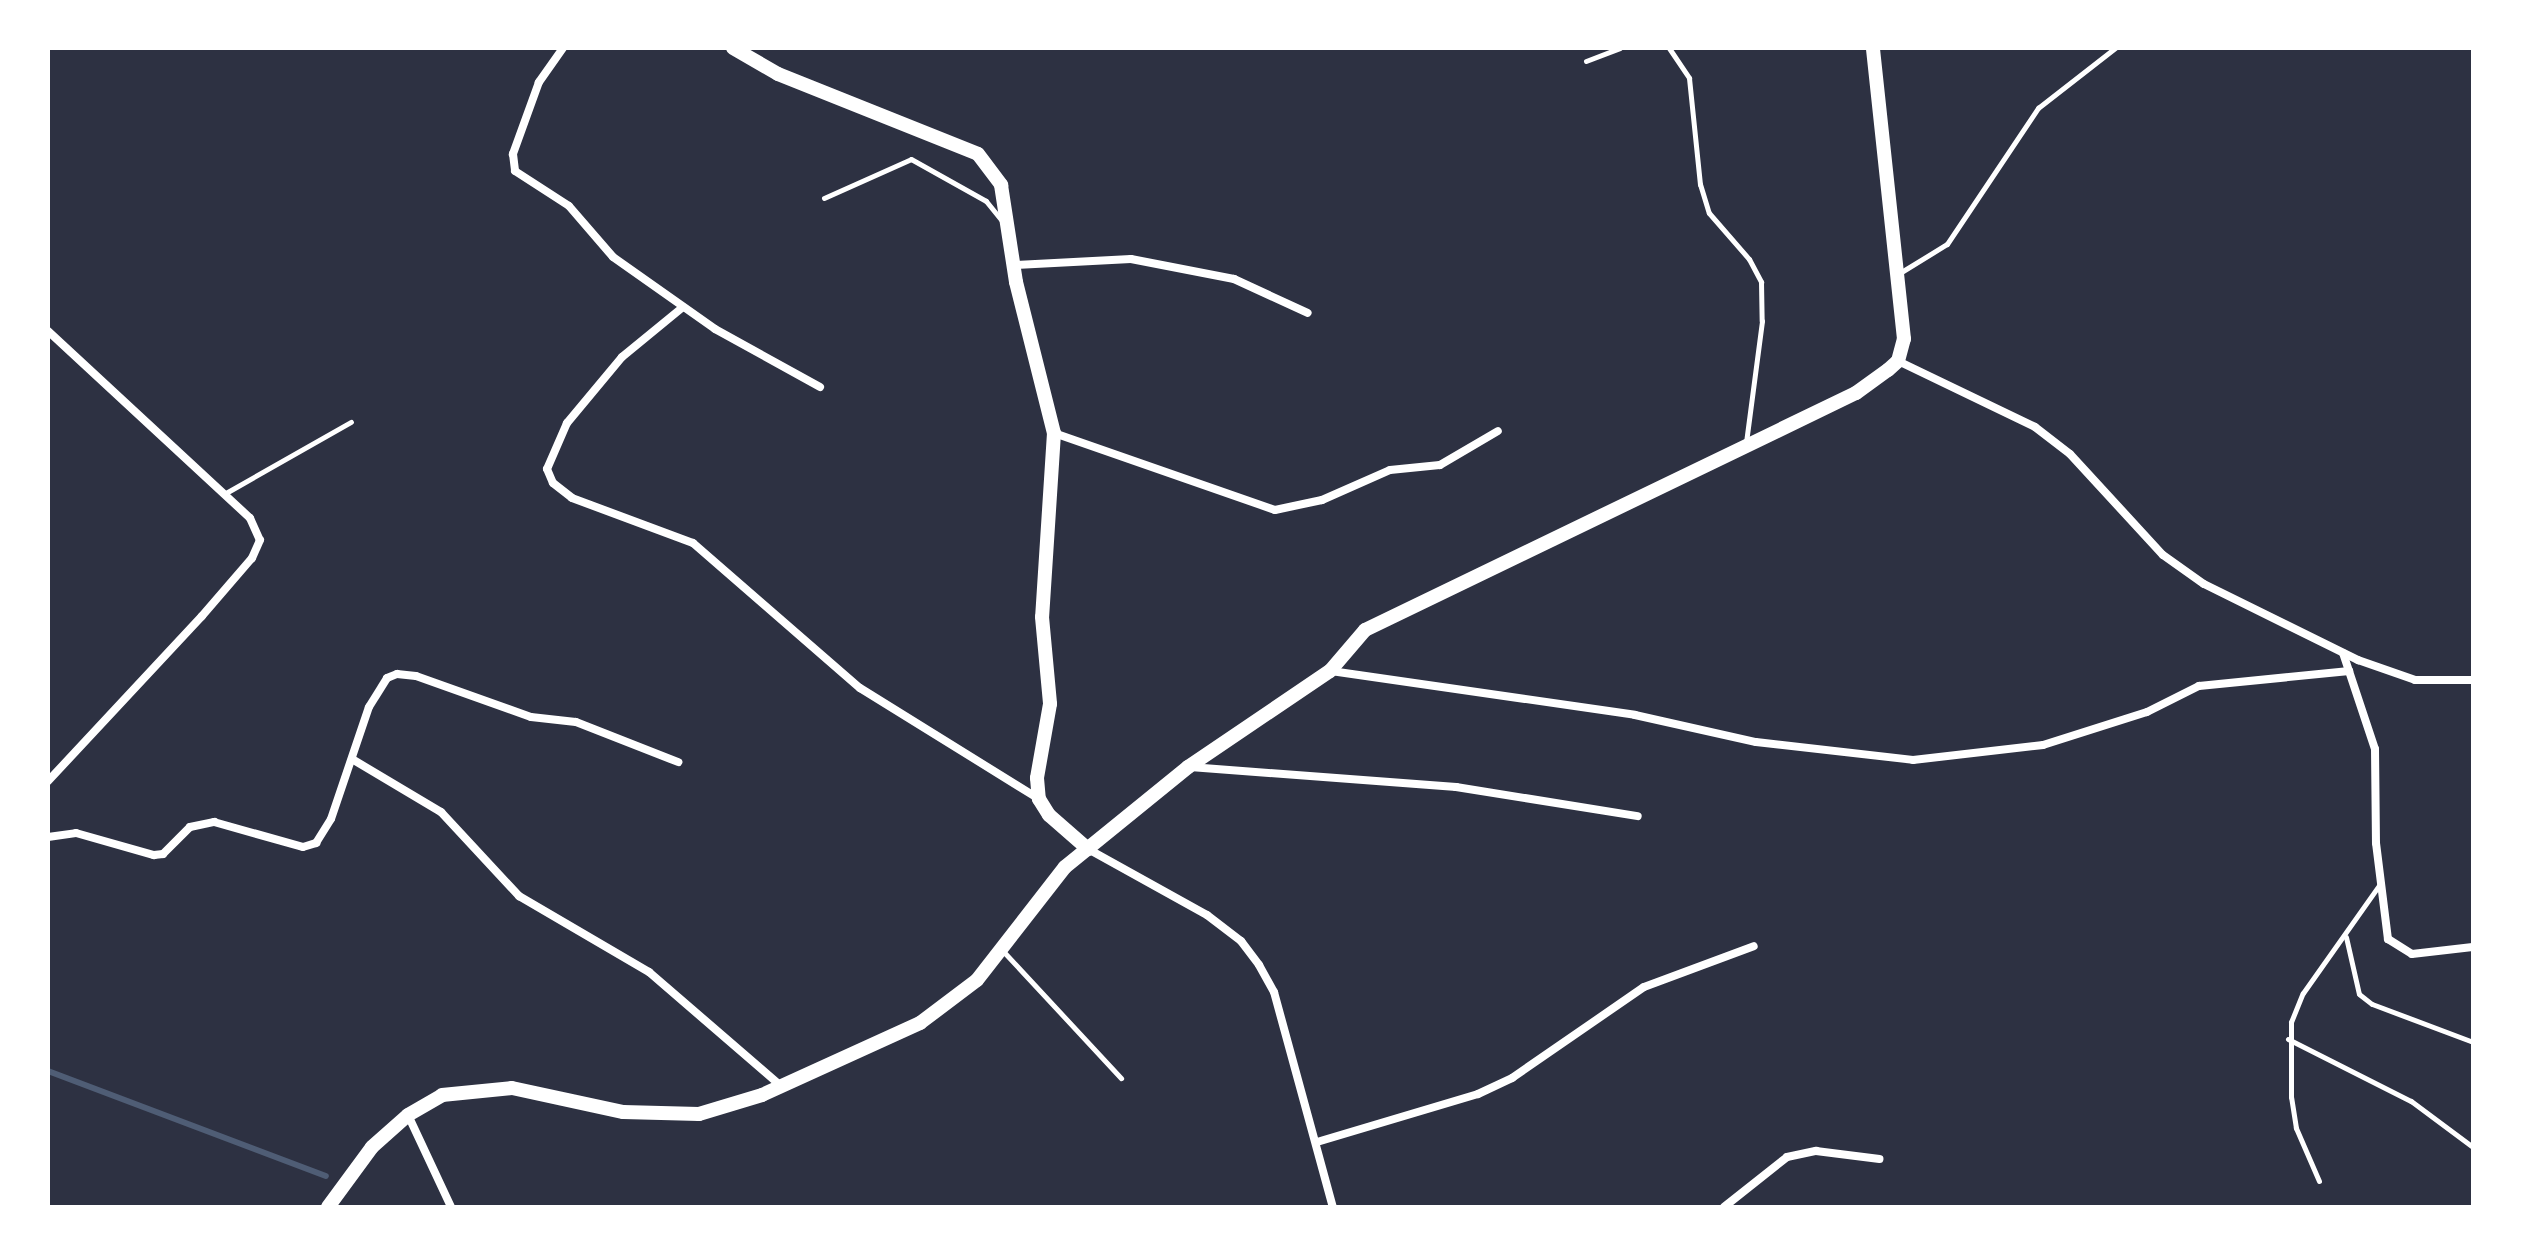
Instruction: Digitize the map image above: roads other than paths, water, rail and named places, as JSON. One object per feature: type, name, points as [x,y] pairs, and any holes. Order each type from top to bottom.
[{"type":"street","points":[[563,48],[539,82],[513,154],[515,171],[586,220],[613,257],[683,307],[741,346],[820,387]]},
{"type":"street","points":[[733,48],[778,74],[978,154],[1001,185],[1014,265],[1054,433],[1042,617],[1050,704],[1037,778],[1039,799]]},
{"type":"street","points":[[328,1207],[372,1147],[408,1115],[442,1095],[466,1089],[546,1092],[623,1112],[699,1114],[781,1087],[920,1023],[977,980],[1065,867],[1188,767],[1330,671],[1365,630],[1856,393],[1898,361],[1904,339],[1873,48]]},
{"type":"street","points":[[1014,265],[1131,259],[1234,279],[1308,313]]},
{"type":"street","points":[[683,307],[622,357],[567,423],[547,469],[553,483],[572,498],[693,543],[860,688],[1039,799],[1049,815],[1088,849],[1207,915],[1241,941],[1274,992],[1333,1207]]},
{"type":"street","points":[[48,331],[224,494],[258,530],[258,550],[48,781]]},
{"type":"street","points":[[1898,361],[2035,427],[2070,454],[2163,555],[2204,584],[2343,653],[2415,680],[2473,680]]},
{"type":"street","points":[[1054,433],[1275,510],[1322,500],[1390,470],[1440,465],[1498,431]]},
{"type":"street","points":[[2343,653],[2375,749],[2384,926],[2395,947],[2431,956],[2473,947]]},
{"type":"street","points":[[1330,671],[1635,715],[1743,740],[1913,760],[2043,745],[2147,712],[2199,686],[2349,671]]},
{"type":"street","points":[[48,837],[76,833],[154,855],[163,854],[190,827],[214,822],[303,847],[324,836],[377,690],[397,674],[416,676],[531,717],[576,722],[678,762]]},
{"type":"street","points":[[352,759],[441,812],[519,896],[649,972],[781,1087]]},
{"type":"street","points":[[1188,767],[1456,787],[1638,816]]},
{"type":"street","points":[[1317,1142],[1478,1094],[1512,1078],[1644,987],[1754,946]]},
{"type":"street","points":[[408,1115],[451,1207]]},
{"type":"street","points":[[1724,1207],[1787,1157],[1816,1151],[1879,1159]]},
{"type":"lane","points":[[1586,61],[1620,48]]},
{"type":"lane","points":[[1669,48],[1689,78],[1700,184],[1709,213],[1749,259],[1761,282],[1762,321],[1746,444]]},
{"type":"lane","points":[[1897,275],[1947,244],[2038,108],[2115,48]]},
{"type":"lane","points":[[824,198],[911,159],[986,201],[1008,229]]},
{"type":"lane","points":[[224,494],[351,422]]},
{"type":"lane","points":[[2319,1181],[2296,1128],[2287,1039],[2303,993],[2380,884]]},
{"type":"lane","points":[[2346,936],[2354,980],[2365,999],[2473,1042]]},
{"type":"lane","points":[[1000,948],[1121,1078]]},
{"type":"lane","points":[[2287,1039],[2411,1101],[2473,1147]]},
{"type":"waterway","points":[[48,1071],[326,1176]]}]
